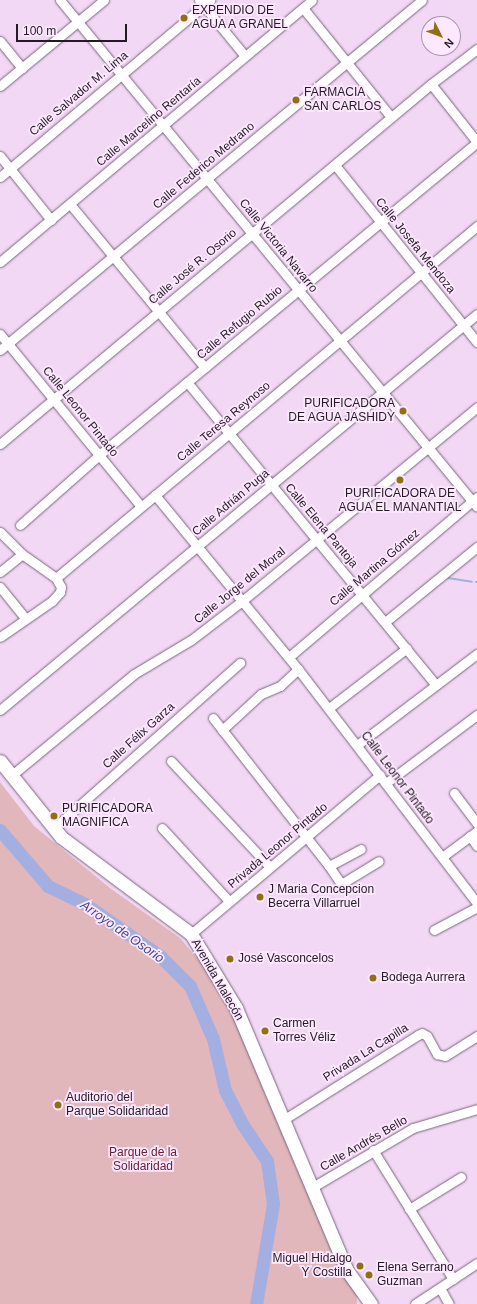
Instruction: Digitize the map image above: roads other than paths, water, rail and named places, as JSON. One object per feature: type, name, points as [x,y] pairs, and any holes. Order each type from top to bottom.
[{"type":"street","name":"Calle Victoria Navarro","points":[[60,0],[428,447],[475,501]]},
{"type":"street","points":[[0,86],[104,0]]},
{"type":"street","name":"Calle Marcelino Rentaría","points":[[0,262],[312,0]]},
{"type":"street","name":"Calle Federico Medrano","points":[[0,350],[422,0]]},
{"type":"street","points":[[204,2],[245,56]]},
{"type":"street","name":"Calle Salvador M. Lima","points":[[0,177],[122,74],[204,2]]},
{"type":"street","points":[[303,8],[392,117]]},
{"type":"street","points":[[0,41],[22,68]]},
{"type":"street","name":"Calle José R. Osorio","points":[[0,444],[431,84],[477,50]]},
{"type":"street","points":[[431,84],[477,142]]},
{"type":"street","name":"Calle Refugio Rubio","points":[[20,525],[99,455],[477,142]]},
{"type":"street","points":[[0,156],[51,220]]},
{"type":"street","name":"Calle Josefa Mendoza","points":[[335,165],[477,342]]},
{"type":"street","points":[[70,204],[205,368]]},
{"type":"street","name":"Calle Teresa Reynoso","points":[[56,578],[477,226]]},
{"type":"street","name":"Calle Adrián Puga","points":[[0,710],[477,314]]},
{"type":"street","name":"Calle Leonor Pintado","points":[[0,334],[141,506]]},
{"type":"street","name":"Calle Elena Pantoja","points":[[187,382],[436,685]]},
{"type":"street","name":"Calle Jorge del Moral","points":[[12,775],[134,674],[192,640],[242,601],[477,406]]},
{"type":"street","name":"Calle Leonor Pintado","points":[[155,495],[329,708],[477,903]]},
{"type":"street","name":"Calle Martina Gómez","points":[[288,657],[475,501]]},
{"type":"street","points":[[0,532],[22,554],[56,578],[61,584],[60,592],[0,637]]},
{"type":"street","points":[[385,622],[477,547]]},
{"type":"street","points":[[0,572],[22,554]]},
{"type":"street","points":[[0,587],[25,618]]},
{"type":"street","points":[[329,708],[407,648]]},
{"type":"street","points":[[357,745],[477,654]]},
{"type":"street","name":"Calle Félix Garza","points":[[54,828],[240,663]]},
{"type":"street","points":[[222,730],[261,694],[280,686],[298,669]]},
{"type":"street","points":[[386,783],[477,715]]},
{"type":"street","points":[[213,718],[342,884],[379,861]]},
{"type":"street","name":"Avenida Malecón","points":[[0,761],[61,837],[191,934],[236,1008],[342,1262],[356,1286],[371,1304]]},
{"type":"street","points":[[171,761],[270,867]]},
{"type":"street","name":"Privada Leonor Pintado","points":[[191,934],[270,867],[307,839],[380,775]]},
{"type":"street","points":[[454,793],[477,824]]},
{"type":"street","points":[[162,828],[230,902]]},
{"type":"street","points":[[442,857],[474,833],[477,846]]},
{"type":"street","points":[[329,866],[361,848]]},
{"type":"street","points":[[434,930],[477,907]]},
{"type":"street","name":"Privada La Capilla","points":[[283,1120],[422,1033],[427,1036],[437,1054],[445,1056],[477,1036]]},
{"type":"street","name":"Calle Andrés Bello","points":[[311,1188],[373,1150],[413,1128],[477,1108]]},
{"type":"street","points":[[373,1150],[453,1279]]},
{"type":"street","points":[[409,1209],[461,1177]]},
{"type":"street","points":[[415,1304],[476,1265]]},
{"type":"street","points":[[356,1286],[358,1304]]},
{"type":"street","points":[[440,1288],[449,1304]]},
{"type":"waterway","points":[[448,578],[472,582]]},
{"type":"waterway","name":"Arroyo de Osorio","points":[[0,830],[48,886],[85,904],[160,956],[190,986],[213,1039],[225,1090],[243,1125],[267,1161],[273,1204],[256,1304]]},
{"type":"place","name":"EXPENDIO DE AGUA A GRANEL","points":[[184,18]]},
{"type":"place","name":"FARMACIA SAN CARLOS","points":[[296,100]]},
{"type":"place","name":"PURIFICADORA DE AGUA JASHIDY","points":[[403,411]]},
{"type":"place","name":"PURIFICADORA DE AGUA EL MANANTIAL","points":[[400,480]]},
{"type":"place","name":"PURIFICADORA MAGNIFICA","points":[[54,816]]},
{"type":"place","name":"J Maria Concepcion Becerra Villarruel","points":[[260,897]]},
{"type":"place","name":"José Vasconcelos","points":[[230,959]]},
{"type":"place","name":"Bodega Aurrera","points":[[373,978]]},
{"type":"place","name":"Carmen Torres Véliz","points":[[265,1031]]},
{"type":"place","name":"Auditorio del Parque Solidaridad","points":[[58,1105]]},
{"type":"place","name":"Miguel Hidalgo Y Costilla","points":[[360,1266]]},
{"type":"place","name":"Elena Serrano Guzman","points":[[369,1275]]},
{"type":"park label","name":"Parque de la Solidaridad","points":[[143,1160]]}]
